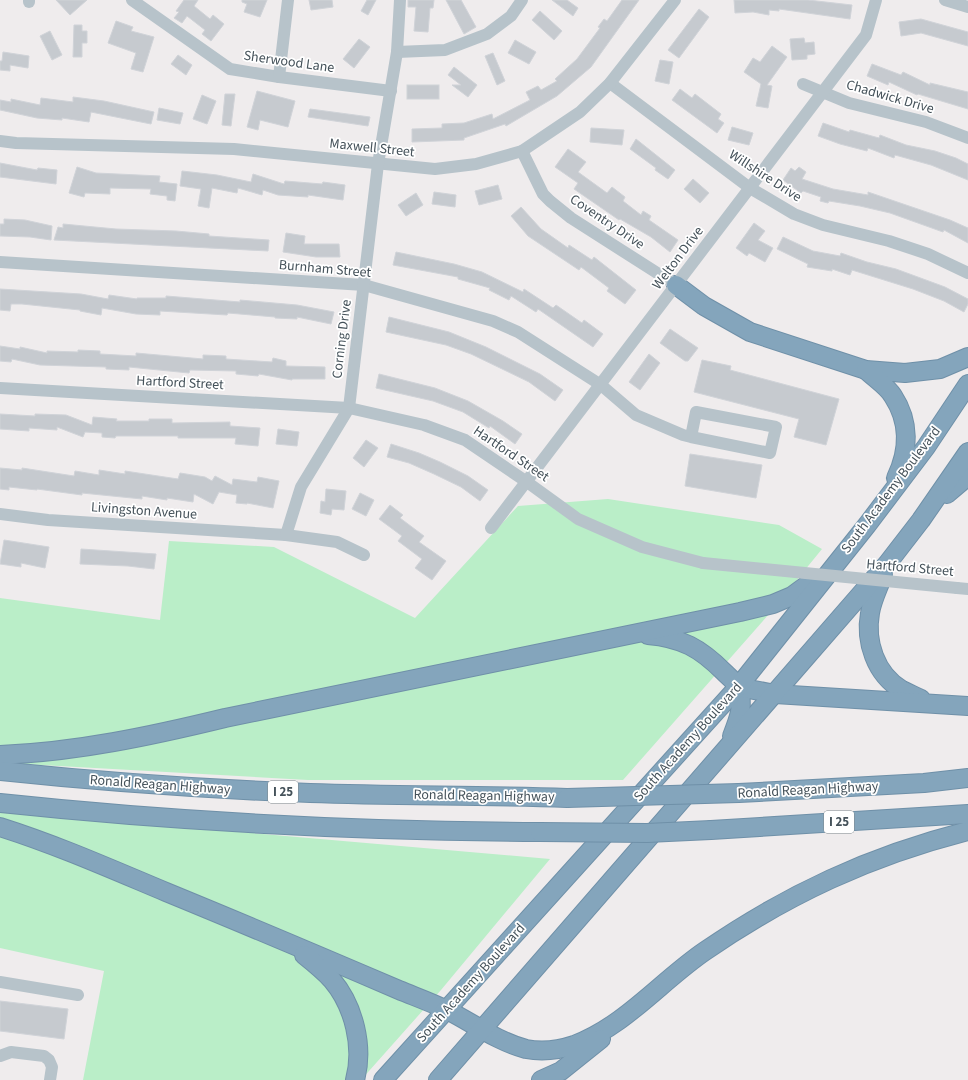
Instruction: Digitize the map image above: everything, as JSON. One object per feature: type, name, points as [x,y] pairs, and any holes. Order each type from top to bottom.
[{"type":"highway","points":[[676,286],[704,306],[750,332],[866,370],[905,373],[940,369],[968,357]]},
{"type":"highway","points":[[866,370],[893,396],[903,419],[907,435],[906,451],[901,466],[867,525]]},
{"type":"highway","name":"South Academy Boulevard","points":[[383,1080],[738,687],[867,525],[926,447],[968,384]]},
{"type":"highway","points":[[438,1080],[887,564],[921,520],[968,452]]},
{"type":"highway","points":[[921,520],[968,476]]},
{"type":"highway","points":[[0,755],[30,754],[146,737],[225,718],[635,634],[773,604],[792,596],[840,557]]},
{"type":"highway","points":[[887,564],[870,611],[868,632],[872,655],[884,673],[901,689],[931,703]]},
{"type":"highway","points":[[635,634],[669,637],[694,647],[709,657],[738,687],[741,703],[740,715],[728,745]]},
{"type":"highway","points":[[738,687],[775,694],[968,706]]},
{"type":"highway","name":"Ronald Reagan Highway","points":[[0,771],[87,780],[219,789],[567,798],[739,793],[924,783],[968,778]]},
{"type":"highway","name":"I 25","points":[[0,803],[127,814],[294,825],[540,832],[647,833],[968,814]]},
{"type":"highway","points":[[0,827],[43,841],[290,943],[447,1010],[502,1039],[526,1048],[557,1050],[593,1037],[624,1016]]},
{"type":"highway","points":[[541,1080],[561,1071],[579,1058],[624,1016],[702,953],[786,900],[844,872],[941,838],[968,831]]},
{"type":"highway","points":[[290,943],[333,981],[349,1008],[354,1020],[358,1040],[355,1080]]},
{"type":"street","name":"Sherwood Lane","points":[[132,0],[230,68],[279,77],[391,91]]},
{"type":"street","points":[[279,77],[288,0]]},
{"type":"street","name":"Corning Drive","points":[[286,535],[301,487],[349,408],[378,164],[397,52],[400,0]]},
{"type":"street","points":[[397,52],[445,50],[487,34],[511,16],[522,0]]},
{"type":"street","name":"Maxwell Street","points":[[0,141],[16,143],[234,149],[435,169],[476,164],[522,151],[580,112],[610,82],[675,0]]},
{"type":"street","name":"Welton Drive","points":[[491,528],[866,35],[876,0]]},
{"type":"street","points":[[945,0],[968,7]]},
{"type":"street","name":"Willshire Drive","points":[[610,82],[750,188],[794,214],[823,225],[889,241],[921,252],[968,273]]},
{"type":"street","name":"Chadwick Drive","points":[[803,84],[849,103],[926,122],[968,138]]},
{"type":"street","name":"Coventry Drive","points":[[522,151],[546,198],[571,218],[676,286]]},
{"type":"street","name":"Burnham Street","points":[[0,262],[364,285],[493,321],[518,332],[601,385],[636,414],[687,436],[770,453],[776,427],[696,412],[687,436]]},
{"type":"street","name":"Hartford Street","points":[[0,388],[349,408],[424,425],[465,440],[578,519],[642,548],[703,563],[962,588]]},
{"type":"street","name":"Livingston Avenue","points":[[0,514],[48,520],[286,535]]},
{"type":"street","points":[[286,535],[337,542],[364,555]]},
{"type":"street","points":[[0,982],[78,995]]},
{"type":"street","points":[[0,1056],[11,1052],[44,1056],[49,1060],[52,1067],[50,1080]]},
{"type":"green space","points":[[608,499],[779,525],[822,549],[769,614],[623,780],[308,780],[23,764],[0,752],[0,598],[160,620],[169,541],[274,547],[415,618],[518,506]]},
{"type":"green space","points":[[0,811],[550,859],[441,990],[361,1080],[83,1080],[104,971],[0,948]]},
{"type":"building","points":[[56,0],[87,0],[70,15]]},
{"type":"building","points":[[184,0],[198,0],[194,6],[210,19],[213,15],[224,24],[211,41],[202,34],[205,30],[187,16],[182,23],[174,18],[179,12],[176,11]]},
{"type":"building","points":[[242,0],[267,0],[260,17],[244,12],[247,4],[242,2]]},
{"type":"building","points":[[309,0],[332,0],[333,7],[311,10]]},
{"type":"building","points":[[367,0],[376,0],[368,15],[361,11]]},
{"type":"building","points":[[408,0],[434,0],[433,8],[430,8],[428,32],[414,31],[416,7],[408,7]]},
{"type":"building","points":[[446,0],[461,0],[476,27],[464,34]]},
{"type":"building","points":[[552,0],[567,0],[578,8],[573,16]]},
{"type":"building","points":[[622,0],[639,0],[591,67],[557,96],[506,126],[505,124],[464,138],[464,140],[412,142],[412,129],[442,128],[442,124],[464,123],[492,114],[493,119],[530,100],[526,92],[538,86],[541,90],[557,81],[555,79],[577,59],[600,28],[598,27],[604,19],[607,21]]},
{"type":"building","points":[[734,0],[808,0],[852,5],[850,19],[779,9],[779,11],[769,10],[769,15],[753,12],[735,13]]},
{"type":"building","points":[[699,9],[709,17],[679,58],[668,50]]},
{"type":"building","points":[[540,11],[562,31],[554,40],[532,20]]},
{"type":"building","points":[[921,19],[968,32],[968,46],[921,33],[901,36],[899,22]]},
{"type":"building","points":[[116,21],[133,27],[131,31],[154,37],[143,72],[131,69],[136,53],[108,43]]},
{"type":"building","points":[[74,25],[82,25],[82,31],[87,31],[87,43],[82,43],[82,57],[73,57]]},
{"type":"building","points":[[50,31],[62,55],[52,60],[40,36]]},
{"type":"building","points":[[804,38],[805,43],[814,42],[815,54],[807,55],[807,59],[792,60],[790,39]]},
{"type":"building","points":[[359,39],[370,47],[354,68],[343,59]]},
{"type":"building","points":[[515,40],[536,52],[529,64],[508,53]]},
{"type":"building","points":[[772,46],[787,57],[767,85],[772,86],[768,108],[756,106],[761,84],[744,72],[753,58],[760,62]]},
{"type":"building","points":[[3,52],[29,56],[28,68],[10,65],[10,71],[0,70],[0,61],[2,61]]},
{"type":"building","points":[[493,53],[505,81],[497,85],[485,56]]},
{"type":"building","points":[[178,55],[192,65],[186,75],[171,64]]},
{"type":"building","points":[[660,60],[673,62],[669,84],[655,81]]},
{"type":"building","points":[[872,64],[901,75],[903,72],[930,85],[930,83],[968,92],[968,109],[918,94],[917,95],[889,82],[888,85],[867,76]]},
{"type":"building","points":[[454,67],[477,85],[468,97],[452,85],[461,85],[448,75]]},
{"type":"building","points":[[407,85],[439,85],[439,99],[407,99]]},
{"type":"building","points":[[680,89],[692,98],[695,94],[721,114],[718,119],[724,123],[717,133],[672,100]]},
{"type":"building","points":[[257,91],[295,101],[288,127],[260,120],[258,130],[247,127]]},
{"type":"building","points":[[225,94],[235,94],[231,126],[222,125]]},
{"type":"building","points":[[202,95],[216,101],[207,124],[193,119]]},
{"type":"building","points":[[73,97],[104,101],[154,112],[151,124],[91,112],[89,122],[62,118],[62,120],[37,118],[0,110],[0,100],[11,102],[11,99],[40,105],[41,98],[73,102]]},
{"type":"building","points":[[159,108],[183,113],[180,124],[157,120]]},
{"type":"building","points":[[310,109],[370,117],[368,126],[308,117]]},
{"type":"building","points":[[823,123],[849,132],[850,130],[879,138],[880,135],[906,145],[935,151],[956,158],[968,164],[968,180],[931,165],[895,155],[894,158],[868,148],[867,151],[840,144],[818,136]]},
{"type":"building","points":[[732,127],[753,133],[749,145],[728,140]]},
{"type":"building","points":[[591,128],[624,130],[622,145],[590,142]]},
{"type":"building","points":[[636,139],[675,170],[668,179],[630,149]]},
{"type":"building","points":[[568,149],[586,162],[578,172],[607,193],[612,187],[625,197],[623,201],[641,215],[643,211],[651,216],[649,220],[678,240],[670,252],[651,237],[620,219],[619,220],[574,189],[578,183],[555,167]]},
{"type":"building","points":[[0,163],[37,170],[38,168],[57,170],[56,184],[0,177]]},
{"type":"building","points":[[77,167],[96,173],[160,176],[159,182],[177,184],[175,201],[167,200],[167,196],[150,194],[151,189],[110,188],[110,194],[85,193],[84,197],[69,193]]},
{"type":"building","points":[[799,167],[806,172],[802,179],[833,189],[868,195],[868,192],[950,220],[968,228],[968,243],[944,230],[943,232],[890,213],[829,201],[828,203],[820,201],[821,197],[803,191],[801,193],[783,180],[791,168],[795,171]]},
{"type":"building","points":[[182,171],[217,175],[251,182],[253,174],[284,184],[285,181],[322,184],[323,182],[345,185],[343,200],[308,195],[308,197],[278,195],[263,190],[262,195],[238,188],[237,193],[212,188],[209,208],[198,206],[201,189],[180,186]]},
{"type":"building","points":[[693,179],[709,193],[700,203],[684,189]]},
{"type":"building","points":[[498,185],[502,199],[479,205],[475,191]]},
{"type":"building","points":[[434,192],[456,195],[455,207],[432,204]]},
{"type":"building","points":[[416,193],[423,205],[406,216],[398,205]]},
{"type":"building","points":[[521,207],[541,229],[568,248],[569,245],[592,260],[594,257],[636,290],[625,304],[607,291],[609,288],[581,267],[579,270],[528,236],[511,216]]},
{"type":"building","points":[[4,219],[25,220],[52,226],[51,240],[30,237],[0,236],[0,224],[4,224]]},
{"type":"building","points":[[754,223],[765,231],[758,240],[773,248],[765,262],[749,253],[747,256],[736,248]]},
{"type":"building","points":[[63,224],[116,229],[176,231],[209,234],[209,236],[269,240],[268,251],[54,240],[58,227],[63,228]]},
{"type":"building","points":[[286,233],[305,236],[304,244],[339,244],[340,257],[316,257],[283,252]]},
{"type":"building","points":[[783,237],[813,251],[840,256],[841,253],[867,262],[896,269],[945,287],[968,299],[968,304],[964,312],[944,301],[913,289],[852,270],[850,275],[832,269],[832,271],[807,267],[808,264],[777,249]]},
{"type":"building","points":[[396,252],[454,264],[482,272],[523,292],[524,289],[553,308],[556,305],[582,323],[584,320],[603,334],[593,347],[538,309],[536,312],[511,296],[509,300],[489,290],[490,288],[458,279],[458,277],[393,265]]},
{"type":"building","points":[[0,289],[81,294],[108,299],[109,295],[137,299],[166,298],[166,296],[240,302],[240,300],[297,305],[334,312],[331,324],[297,317],[297,319],[228,313],[227,315],[160,311],[160,315],[136,314],[102,308],[101,315],[80,310],[22,304],[11,304],[10,311],[0,310]]},
{"type":"building","points":[[389,317],[449,332],[486,347],[540,374],[563,390],[555,401],[529,382],[471,354],[446,345],[386,332]]},
{"type":"building","points":[[670,329],[698,348],[688,361],[685,361],[660,343]]},
{"type":"building","points":[[0,346],[20,349],[20,347],[47,353],[47,351],[78,352],[78,350],[100,351],[100,354],[136,356],[136,353],[203,359],[203,355],[226,356],[226,359],[272,362],[273,358],[286,361],[286,366],[325,367],[325,379],[292,380],[259,374],[258,376],[236,374],[236,371],[190,370],[189,373],[129,367],[129,370],[106,369],[106,367],[40,365],[12,359],[11,362],[0,361]]},
{"type":"building","points":[[649,354],[660,363],[640,390],[629,382]]},
{"type":"building","points":[[702,360],[731,366],[730,370],[839,399],[826,445],[794,437],[799,419],[694,392]]},
{"type":"building","points":[[379,374],[435,388],[468,401],[522,434],[515,444],[490,426],[489,428],[463,412],[433,401],[376,388]]},
{"type":"building","points":[[0,414],[35,416],[35,414],[66,415],[92,425],[93,417],[117,419],[116,421],[172,419],[172,423],[230,422],[230,426],[260,428],[258,446],[235,444],[236,438],[116,436],[115,438],[102,437],[102,433],[85,432],[83,437],[57,427],[57,430],[29,428],[29,431],[0,429]]},
{"type":"building","points":[[278,429],[299,432],[297,446],[276,444]]},
{"type":"building","points":[[366,440],[378,448],[364,467],[353,458]]},
{"type":"building","points":[[391,444],[419,453],[440,462],[468,476],[488,490],[480,501],[461,487],[434,474],[409,463],[387,457]]},
{"type":"building","points":[[690,454],[762,465],[756,498],[685,486]]},
{"type":"building","points":[[0,468],[22,470],[22,468],[74,476],[75,471],[99,475],[99,470],[125,474],[125,471],[178,479],[180,473],[205,477],[212,481],[215,476],[232,485],[233,479],[257,482],[258,477],[279,481],[273,508],[247,503],[236,503],[237,495],[219,492],[213,504],[194,494],[193,502],[142,496],[142,499],[82,493],[82,495],[9,487],[9,490],[0,489]]},
{"type":"building","points":[[326,489],[346,491],[344,510],[332,509],[331,515],[320,513],[321,501],[325,502]]},
{"type":"building","points":[[360,493],[374,500],[366,516],[352,509]]},
{"type":"building","points":[[390,505],[403,515],[400,518],[424,536],[419,542],[446,561],[432,580],[415,568],[422,559],[398,541],[402,536],[379,519]]},
{"type":"building","points":[[4,540],[49,547],[45,568],[21,563],[21,567],[0,564]]},
{"type":"building","points":[[81,549],[156,554],[154,569],[128,566],[80,564]]},
{"type":"building","points":[[0,1001],[68,1009],[64,1039],[0,1031]]}]
